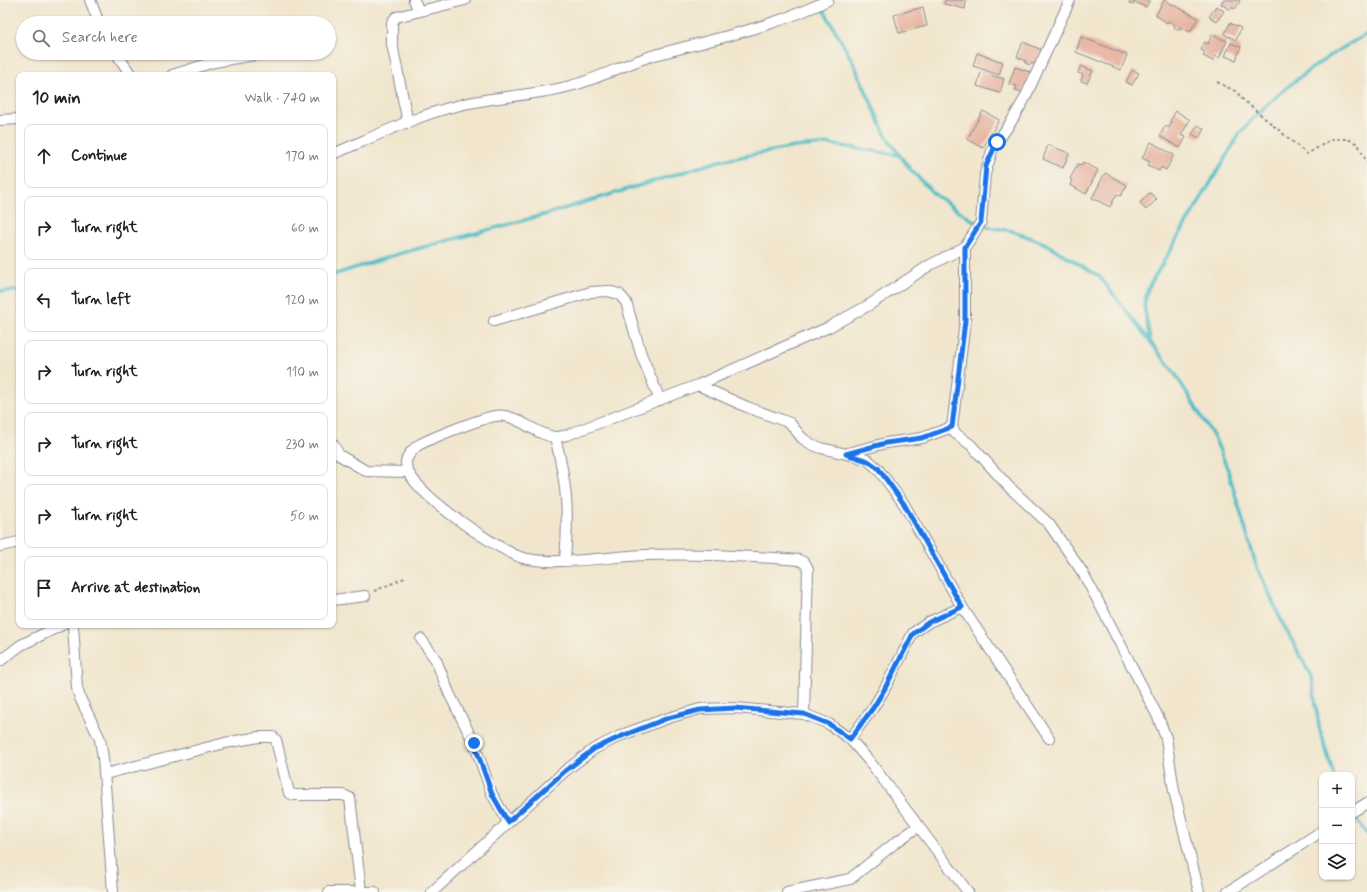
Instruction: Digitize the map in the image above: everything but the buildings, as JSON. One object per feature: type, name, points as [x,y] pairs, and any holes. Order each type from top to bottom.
[{"type":"street","points":[[90,0],[96,16]]},
{"type":"street","points":[[414,0],[419,11]]},
{"type":"street","points":[[408,123],[392,44],[390,26],[396,17],[465,0]]},
{"type":"street","points":[[336,153],[408,123],[458,105],[491,98],[557,90],[573,86],[646,57],[778,21],[806,11],[828,0]]},
{"type":"street","points":[[804,714],[808,569],[805,563],[799,560],[708,554],[643,555],[565,560],[521,557],[495,545],[471,530],[445,510],[413,480],[407,472],[407,458],[418,446],[495,415],[512,418],[555,437],[567,435],[660,400],[698,385],[829,327],[869,305],[930,265],[965,247],[981,222],[985,174],[993,148],[1024,100],[1070,0]]},
{"type":"street","points":[[121,60],[129,72]]},
{"type":"street","points":[[182,72],[225,60]]},
{"type":"street","points":[[0,120],[16,119]]},
{"type":"street","points":[[965,247],[965,321],[952,427],[954,433],[972,445],[1015,493],[1040,514],[1049,524],[1082,573],[1099,603],[1158,717],[1166,738],[1174,791],[1199,892]]},
{"type":"street","points":[[494,321],[591,292],[608,291],[619,294],[626,302],[641,354],[660,400]]},
{"type":"street","points":[[698,385],[747,407],[790,423],[802,438],[811,444],[868,461],[878,468],[904,504],[962,607],[1049,738]]},
{"type":"street","points":[[846,454],[886,443],[922,438],[952,427]]},
{"type":"street","points":[[555,437],[567,489],[568,522],[565,560]]},
{"type":"street","points":[[336,450],[339,455],[366,471],[407,472]]},
{"type":"street","points":[[0,546],[16,543]]},
{"type":"street","points":[[336,600],[365,596]]},
{"type":"street","points":[[850,739],[873,708],[884,690],[913,634],[929,622],[962,607]]},
{"type":"street","points":[[0,661],[21,645],[56,628]]},
{"type":"street","points":[[74,628],[80,698],[100,739],[105,774],[113,892]]},
{"type":"street","points":[[421,639],[436,660],[449,693],[474,743],[492,794],[508,822]]},
{"type":"street","points":[[432,892],[565,771],[594,749],[668,718],[700,710],[735,708],[804,714],[829,724],[850,739],[870,762],[968,892]]},
{"type":"street","points":[[105,774],[225,743],[259,737],[274,737],[276,740],[287,790],[290,793],[294,795],[343,795],[350,798],[361,891]]},
{"type":"street","points":[[1355,810],[1367,803]]},
{"type":"street","points":[[787,892],[850,878],[919,826]]},
{"type":"street","points":[[1228,892],[1319,833]]},
{"type":"street","points":[[329,892],[375,892]]},
{"type":"path","points":[[1217,82],[1237,92],[1241,98],[1307,154],[1332,139],[1348,139],[1358,144],[1367,162]]},
{"type":"path","points":[[365,596],[407,576]]},
{"type":"waterway","points":[[823,3],[825,12],[853,62],[886,136],[911,170],[935,195],[975,222],[981,222],[988,227],[1013,231],[1044,243],[1099,276],[1174,372],[1215,439],[1228,470],[1256,565],[1283,624],[1312,678],[1319,727],[1333,772]]},
{"type":"waterway","points":[[1150,340],[1144,305],[1148,288],[1240,133],[1268,104],[1299,78],[1315,66],[1367,34]]},
{"type":"waterway","points":[[336,274],[398,254],[547,214],[719,161],[794,147],[829,144],[899,155]]},
{"type":"waterway","points":[[0,291],[16,291]]},
{"type":"waterway","points":[[1355,818],[1367,834]]},
{"type":"route","points":[[474,743],[484,767],[492,794],[508,822],[565,771],[594,749],[668,718],[700,710],[735,708],[804,714],[829,724],[850,739],[873,708],[884,690],[906,644],[913,634],[929,622],[962,607],[904,504],[878,468],[859,457],[846,454],[886,443],[922,438],[952,427],[952,411],[959,373],[965,321],[965,247],[981,222],[986,166],[997,142]]}]
